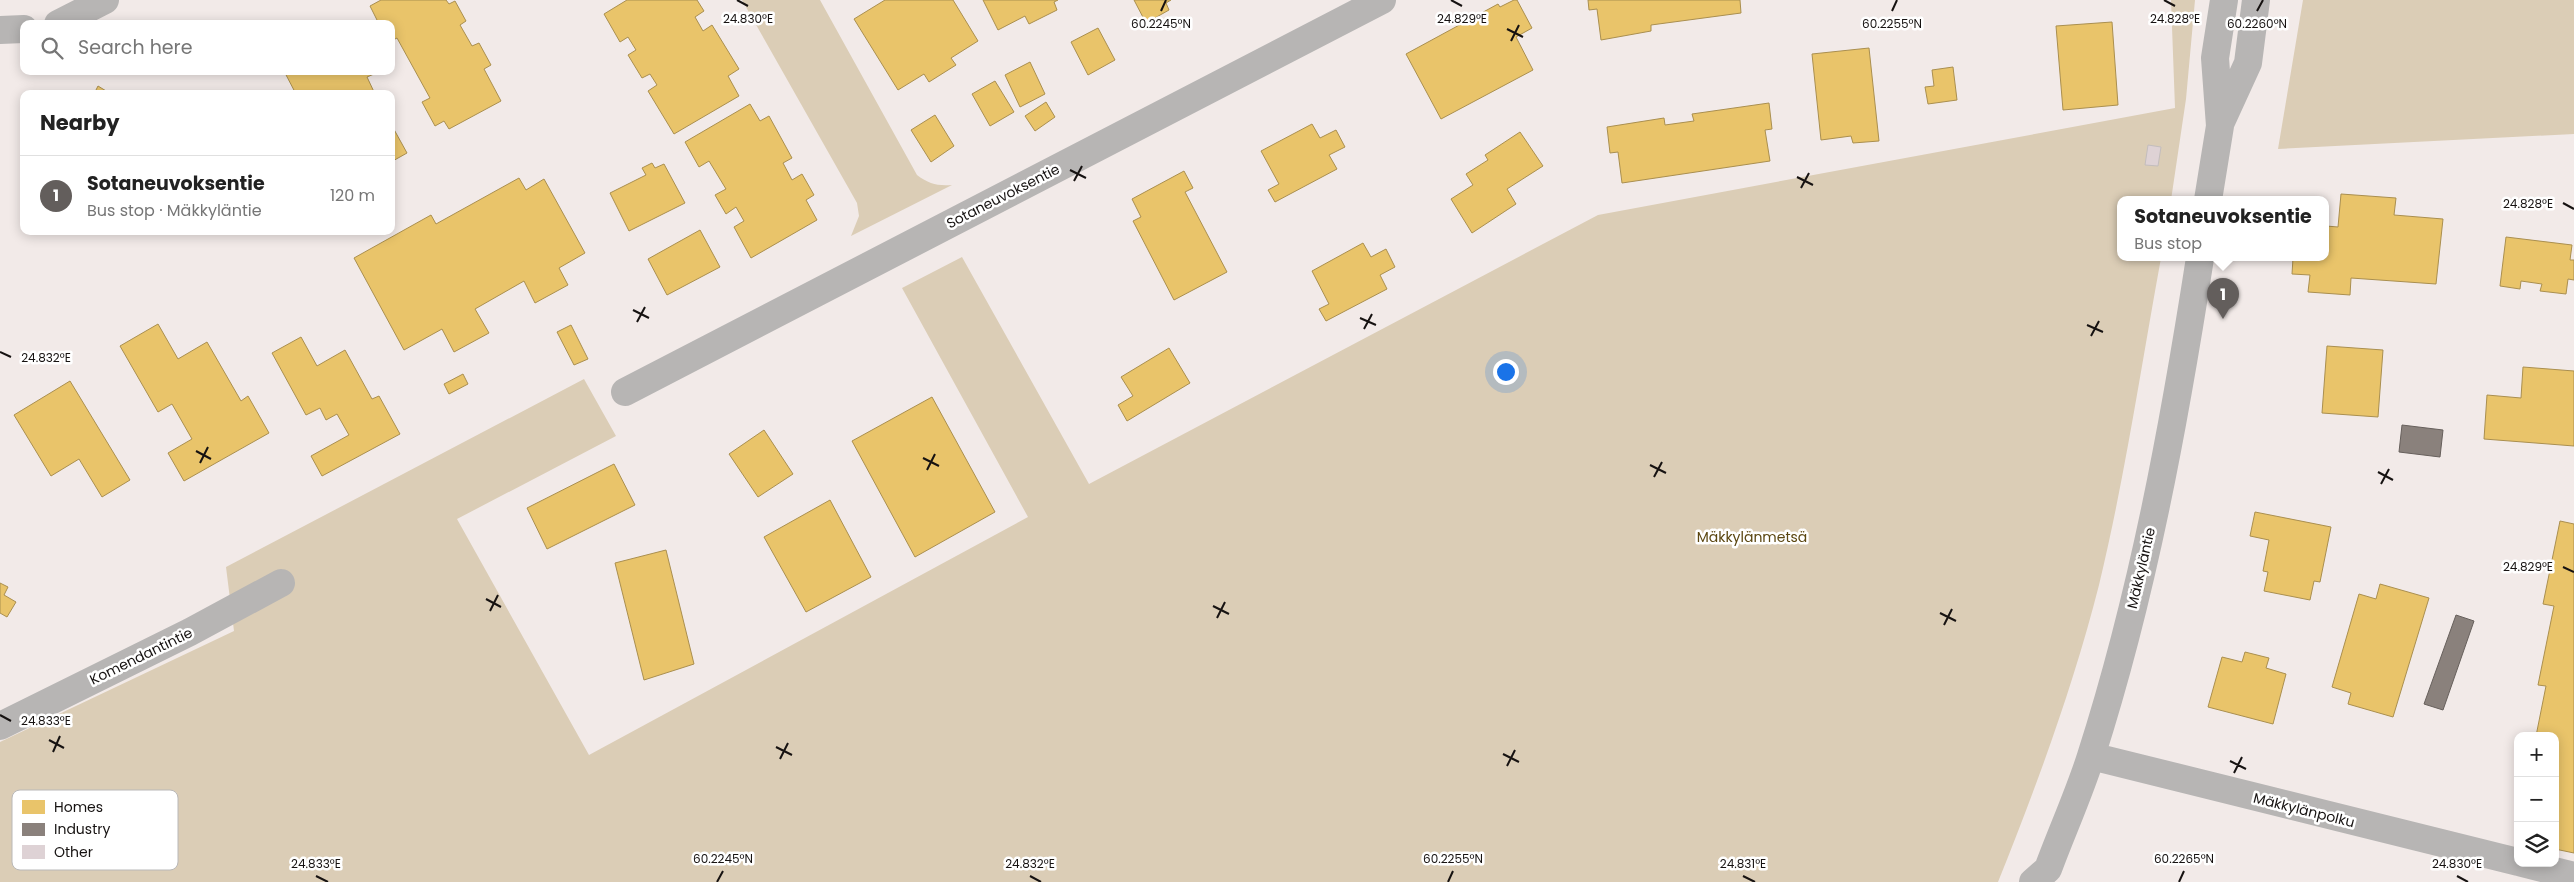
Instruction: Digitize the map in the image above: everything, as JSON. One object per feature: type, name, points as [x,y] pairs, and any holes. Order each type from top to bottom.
[{"type":"street","points":[[66,20],[105,0]]},
{"type":"street","name":"Sotaneuvoksentie","points":[[625,392],[1382,0]]},
{"type":"street","points":[[2209,196],[2220,126],[2215,58],[2224,0]]},
{"type":"street","points":[[2220,126],[2248,63],[2256,0]]},
{"type":"street","points":[[0,30],[20,29]]},
{"type":"street","name":"Mäkkyläntie","points":[[2044,878],[2091,756],[2144,563],[2168,448],[2199,261]]},
{"type":"street","name":"Komendantintie","points":[[0,726],[190,632],[281,583]]},
{"type":"street","name":"Mäkkylänpolku","points":[[2091,756],[2514,861]]},
{"type":"street","points":[[2538,867],[2574,876]]},
{"type":"green space","points":[[742,0],[820,0],[917,175],[933,184],[952,185],[851,236],[859,216],[857,203]]},
{"type":"green space","name":"Mäkkylänmetsä","points":[[2171,0],[2195,0],[2186,99],[2172,196],[2117,196],[2117,261],[2160,261],[2117,504],[2099,585],[2066,698],[2027,809],[1998,882],[0,882],[0,742],[234,631],[226,567],[584,379],[616,436],[457,519],[589,755],[1028,517],[902,288],[962,257],[1089,484],[1598,215],[2175,108]]},
{"type":"green space","points":[[2303,0],[2574,0],[2574,134],[2278,149]]},
{"type":"building: Homes","points":[[381,0],[446,0],[449,4],[455,1],[466,21],[460,25],[472,46],[479,43],[491,65],[484,69],[501,101],[449,129],[444,121],[435,126],[422,102],[430,98],[397,38],[395,39],[395,20],[377,20],[370,6]]},
{"type":"building: Homes","points":[[627,0],[697,0],[704,11],[695,17],[703,31],[712,25],[739,69],[728,76],[739,96],[674,134],[648,91],[657,85],[650,74],[642,78],[628,55],[636,50],[628,37],[620,42],[604,14]]},
{"type":"building: Homes","points":[[885,0],[953,0],[978,41],[951,58],[956,65],[929,82],[924,74],[898,90],[854,19]]},
{"type":"building: Homes","points":[[983,0],[1058,0],[1054,2],[1057,10],[1029,24],[1025,16],[998,30]]},
{"type":"building: Homes","points":[[1134,0],[1171,0],[1166,3],[1169,10],[1146,23]]},
{"type":"building: Homes","points":[[1517,0],[1532,28],[1516,37],[1533,70],[1441,119],[1406,54],[1498,4],[1500,7]]},
{"type":"building: Homes","points":[[1588,0],[1740,0],[1741,13],[1651,25],[1651,31],[1601,40],[1597,9],[1589,10]]},
{"type":"building: Homes","points":[[2112,22],[2118,105],[2063,110],[2056,26]]},
{"type":"building: Homes","points":[[1098,28],[1115,60],[1088,75],[1071,42]]},
{"type":"building: Homes","points":[[1869,48],[1879,141],[1853,143],[1851,136],[1821,140],[1812,54]]},
{"type":"building: Homes","points":[[1030,62],[1045,94],[1020,107],[1005,75]]},
{"type":"building: Homes","points":[[1953,67],[1957,100],[1928,104],[1925,87],[1934,86],[1932,70]]},
{"type":"building: Homes","points":[[286,75],[372,75],[367,77],[373,90],[294,90]]},
{"type":"building: Homes","points":[[995,81],[1014,112],[990,126],[972,94]]},
{"type":"building: Homes","points":[[98,86],[104,90],[96,90]]},
{"type":"building: Homes","points":[[1046,102],[1055,117],[1035,131],[1025,116]]},
{"type":"building: Homes","points":[[1769,103],[1772,129],[1765,130],[1770,161],[1622,183],[1618,152],[1610,153],[1607,127],[1664,118],[1665,125],[1694,121],[1692,114]]},
{"type":"building: Homes","points":[[750,104],[760,121],[769,116],[792,158],[783,163],[792,180],[802,174],[814,195],[806,200],[817,220],[751,258],[734,227],[744,221],[736,207],[726,214],[715,195],[726,189],[709,161],[699,167],[685,142]]},
{"type":"building: Homes","points":[[935,115],[954,146],[931,162],[911,130]]},
{"type":"building: Homes","points":[[1312,124],[1320,138],[1336,130],[1345,147],[1329,155],[1337,169],[1275,202],[1268,190],[1279,184],[1261,151]]},
{"type":"building: Homes","points":[[395,131],[407,153],[395,160]]},
{"type":"building: Homes","points":[[1520,132],[1543,166],[1507,189],[1516,204],[1472,233],[1451,199],[1473,185],[1466,174],[1488,160],[1485,155]]},
{"type":"building: Homes","points":[[652,163],[655,168],[664,164],[685,203],[629,231],[610,193],[646,175],[642,168]]},
{"type":"building: Homes","points":[[1184,171],[1193,188],[1185,192],[1227,272],[1174,300],[1133,221],[1141,217],[1132,199]]},
{"type":"building: Homes","points":[[519,178],[526,190],[544,179],[585,253],[559,268],[568,285],[535,303],[524,281],[475,309],[489,333],[454,352],[442,329],[404,350],[354,258],[431,215],[436,224]]},
{"type":"building: Homes","points":[[2341,194],[2396,198],[2394,215],[2443,219],[2436,284],[2351,278],[2350,295],[2308,292],[2310,275],[2292,274],[2293,261],[2329,261],[2329,226],[2338,227]]},
{"type":"building: Homes","points":[[700,230],[720,267],[667,295],[648,259]]},
{"type":"building: Homes","points":[[2506,237],[2572,245],[2570,260],[2574,260],[2574,280],[2568,279],[2566,294],[2540,291],[2542,284],[2521,281],[2520,289],[2500,286]]},
{"type":"building: Homes","points":[[1363,243],[1371,257],[1386,249],[1395,267],[1380,275],[1387,289],[1326,321],[1319,309],[1329,304],[1312,271]]},
{"type":"building: Homes","points":[[158,324],[178,359],[207,342],[241,401],[248,396],[269,433],[184,481],[168,453],[192,439],[172,404],[158,412],[120,346]]},
{"type":"building: Homes","points":[[571,325],[588,359],[574,365],[557,332]]},
{"type":"building: Homes","points":[[301,337],[317,366],[345,350],[372,399],[379,396],[400,434],[322,476],[311,456],[349,435],[337,414],[326,420],[320,408],[306,415],[272,353]]},
{"type":"building: Homes","points":[[2327,346],[2383,350],[2378,417],[2322,413]]},
{"type":"building: Homes","points":[[1169,348],[1190,383],[1127,421],[1118,405],[1133,396],[1121,377]]},
{"type":"building: Homes","points":[[2523,367],[2574,371],[2574,446],[2484,439],[2487,395],[2521,398]]},
{"type":"building: Homes","points":[[463,374],[468,384],[449,394],[444,384]]},
{"type":"building: Homes","points":[[70,381],[130,480],[102,497],[79,459],[51,476],[14,415]]},
{"type":"building: Homes","points":[[932,397],[995,512],[915,557],[852,441]]},
{"type":"building: Homes","points":[[764,430],[793,474],[758,497],[729,454]]},
{"type":"building: Homes","points":[[614,464],[635,505],[547,549],[527,508]]},
{"type":"building: Homes","points":[[830,500],[871,577],[806,612],[764,537]]},
{"type":"building: Homes","points":[[2255,512],[2331,527],[2320,582],[2314,581],[2310,600],[2264,591],[2268,572],[2263,571],[2269,540],[2250,536]]},
{"type":"building: Homes","points":[[2560,521],[2574,524],[2574,853],[2559,850],[2559,732],[2537,732],[2546,686],[2538,685],[2554,606],[2543,604]]},
{"type":"building: Homes","points":[[666,550],[694,664],[644,680],[615,563]]},
{"type":"building: Homes","points":[[0,583],[8,587],[4,595],[16,602],[7,617],[0,613]]},
{"type":"building: Homes","points":[[2380,584],[2429,598],[2393,717],[2348,704],[2351,693],[2332,687],[2359,594],[2376,599]]},
{"type":"building: Homes","points":[[2245,652],[2269,658],[2266,668],[2286,674],[2273,724],[2208,707],[2222,657],[2242,662]]},
{"type":"building: Industry","points":[[2402,425],[2443,430],[2440,457],[2399,452]]},
{"type":"building: Industry","points":[[2456,615],[2474,621],[2443,710],[2424,704]]},
{"type":"building: Other","points":[[2148,145],[2161,147],[2158,166],[2145,165]]},
{"type":"place","name":"Sotaneuvoksentie","points":[[2223,319]]}]
